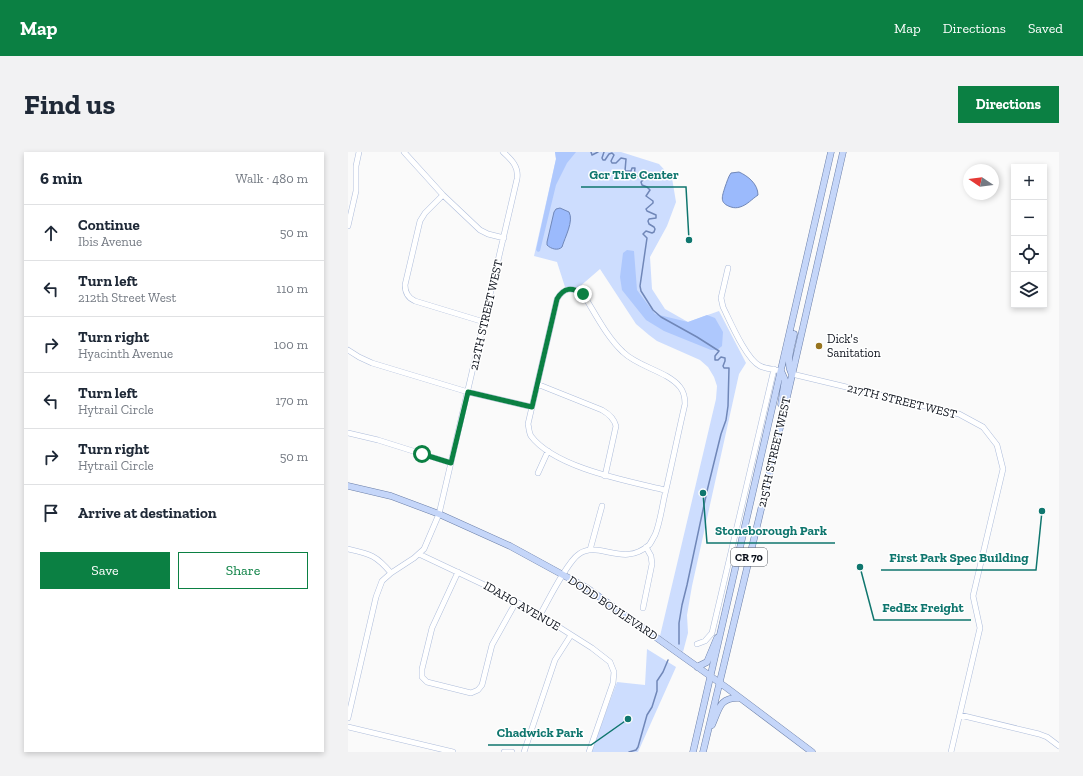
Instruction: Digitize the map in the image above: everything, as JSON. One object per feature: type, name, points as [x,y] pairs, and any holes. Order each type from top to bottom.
[{"type":"main road","name":"215TH STREET WEST","points":[[693,752],[727,610],[831,152]]},
{"type":"main road","name":"215TH STREET WEST","points":[[703,752],[779,432],[843,152]]},
{"type":"main road","points":[[792,374],[789,369],[789,362],[794,334],[794,314]]},
{"type":"main road","points":[[779,432],[785,380],[781,371]]},
{"type":"main road","name":"DODD BOULEVARD","points":[[348,486],[391,496],[439,514],[499,541],[587,588],[812,752]]},
{"type":"main road","points":[[697,667],[707,662],[727,610]]},
{"type":"main road","points":[[704,745],[721,704],[726,699],[732,697],[739,698]]},
{"type":"street","points":[[348,226],[356,191],[356,166],[359,152]]},
{"type":"street","points":[[404,152],[443,195],[480,230],[488,234],[504,238]]},
{"type":"street","name":"212TH STREET WEST","points":[[348,718],[376,597],[382,581],[424,549],[439,514],[518,174],[514,163],[503,152]]},
{"type":"street","points":[[443,195],[425,213],[420,221],[405,285],[406,294],[415,301],[484,322]]},
{"type":"street","points":[[728,268],[721,298],[723,307],[748,354],[754,362],[760,366],[781,371]]},
{"type":"street","points":[[540,615],[574,558],[580,553],[590,550],[627,555],[634,554],[650,545],[655,534],[685,404],[684,395],[680,387],[671,380],[633,360],[623,352],[612,340],[583,294],[576,290],[568,289],[561,292],[557,299],[528,424],[530,435],[554,455],[596,474],[665,490]]},
{"type":"street","points":[[348,350],[372,363],[468,392],[532,407]]},
{"type":"street","name":"215TH STREET WEST","points":[[696,644],[706,641],[712,633],[774,369]]},
{"type":"street","name":"217TH STREET WEST","points":[[792,374],[959,414],[983,427],[997,445],[1003,469],[973,596],[980,628],[951,752]]},
{"type":"street","points":[[537,384],[602,410],[609,414],[614,420],[616,426],[605,476]]},
{"type":"street","points":[[348,433],[378,440],[451,463]]},
{"type":"street","points":[[538,473],[548,451]]},
{"type":"street","points":[[590,550],[602,506]]},
{"type":"street","points":[[643,608],[652,564],[651,556],[646,547]]},
{"type":"street","points":[[348,549],[373,556],[380,560],[391,573]]},
{"type":"street","name":"IDAHO AVENUE","points":[[419,554],[493,589],[540,615],[592,648],[610,662],[614,672],[613,683],[589,752]]},
{"type":"street","points":[[458,572],[432,628],[422,669],[422,677],[427,682],[471,693],[478,690],[482,685],[492,645],[516,602]]},
{"type":"street","points":[[524,752],[555,660],[571,635]]},
{"type":"street","points":[[960,715],[1039,734],[1047,737],[1059,746]]},
{"type":"street","points":[[348,726],[453,752]]},
{"type":"street","points":[[504,752],[512,752]]},
{"type":"shaded area","points":[[555,152],[621,152],[659,164],[672,178],[676,202],[667,226],[650,257],[652,289],[665,309],[688,322],[719,311],[746,363],[739,374],[692,586],[687,615],[688,633],[683,652],[660,636],[716,399],[717,386],[708,367],[700,360],[657,341],[636,324],[600,269],[578,288],[565,287],[557,262],[534,256],[556,159]]},
{"type":"shaded area","points":[[555,152],[576,152],[567,163],[556,185],[540,251],[538,252],[536,250],[556,159]]},
{"type":"shaded area","points":[[739,172],[752,181],[758,191],[758,195],[743,206],[733,208],[723,202],[722,197],[731,173]]},
{"type":"shaded area","points":[[560,208],[569,212],[570,220],[562,247],[559,249],[554,249],[547,245],[547,242],[554,212],[556,209]]},
{"type":"shaded area","points":[[627,250],[634,251],[637,290],[655,314],[688,322],[707,315],[715,318],[723,332],[722,346],[717,350],[711,350],[664,331],[646,320],[622,290],[620,277],[623,253]]},
{"type":"shaded area","points":[[647,649],[676,667],[638,752],[591,752],[617,682],[645,685]]},
{"type":"waterway","points":[[591,152],[592,155],[598,152]]},
{"type":"waterway","points":[[604,152],[602,158],[603,160],[605,160],[609,154],[612,153],[614,155],[611,161],[612,163],[616,163],[621,158],[626,159],[625,171],[631,171],[632,168],[635,168],[634,177],[644,175],[644,179],[641,182],[642,185],[650,190],[646,196],[653,201],[653,203],[646,209],[647,211],[656,215],[656,218],[649,219],[648,221],[649,224],[654,227],[654,232],[652,233],[646,231],[643,234],[647,238],[640,286],[641,291],[653,310],[661,317],[719,351],[715,356],[715,360],[718,360],[721,357],[725,358],[723,366],[724,368],[729,368],[726,420],[721,434],[707,491],[682,605],[679,623],[679,644]]},
{"type":"waterway","points":[[629,752],[636,750],[638,747],[647,715],[652,707],[657,691],[657,681],[668,660]]},
{"type":"place","name":"Gcr Tire Center","points":[[689,240]]},
{"type":"place","name":"Dick's Sanitation","points":[[819,346]]},
{"type":"place","name":"Stoneborough Park","points":[[703,493]]},
{"type":"place","name":"First Park Spec Building","points":[[1042,511]]},
{"type":"place","name":"FedEx Freight","points":[[860,567]]},
{"type":"place","name":"Chadwick Park","points":[[628,719]]},
{"type":"route","points":[[422,454],[451,463],[468,392],[532,407],[557,299],[561,292],[568,289],[576,290],[583,294]]}]
